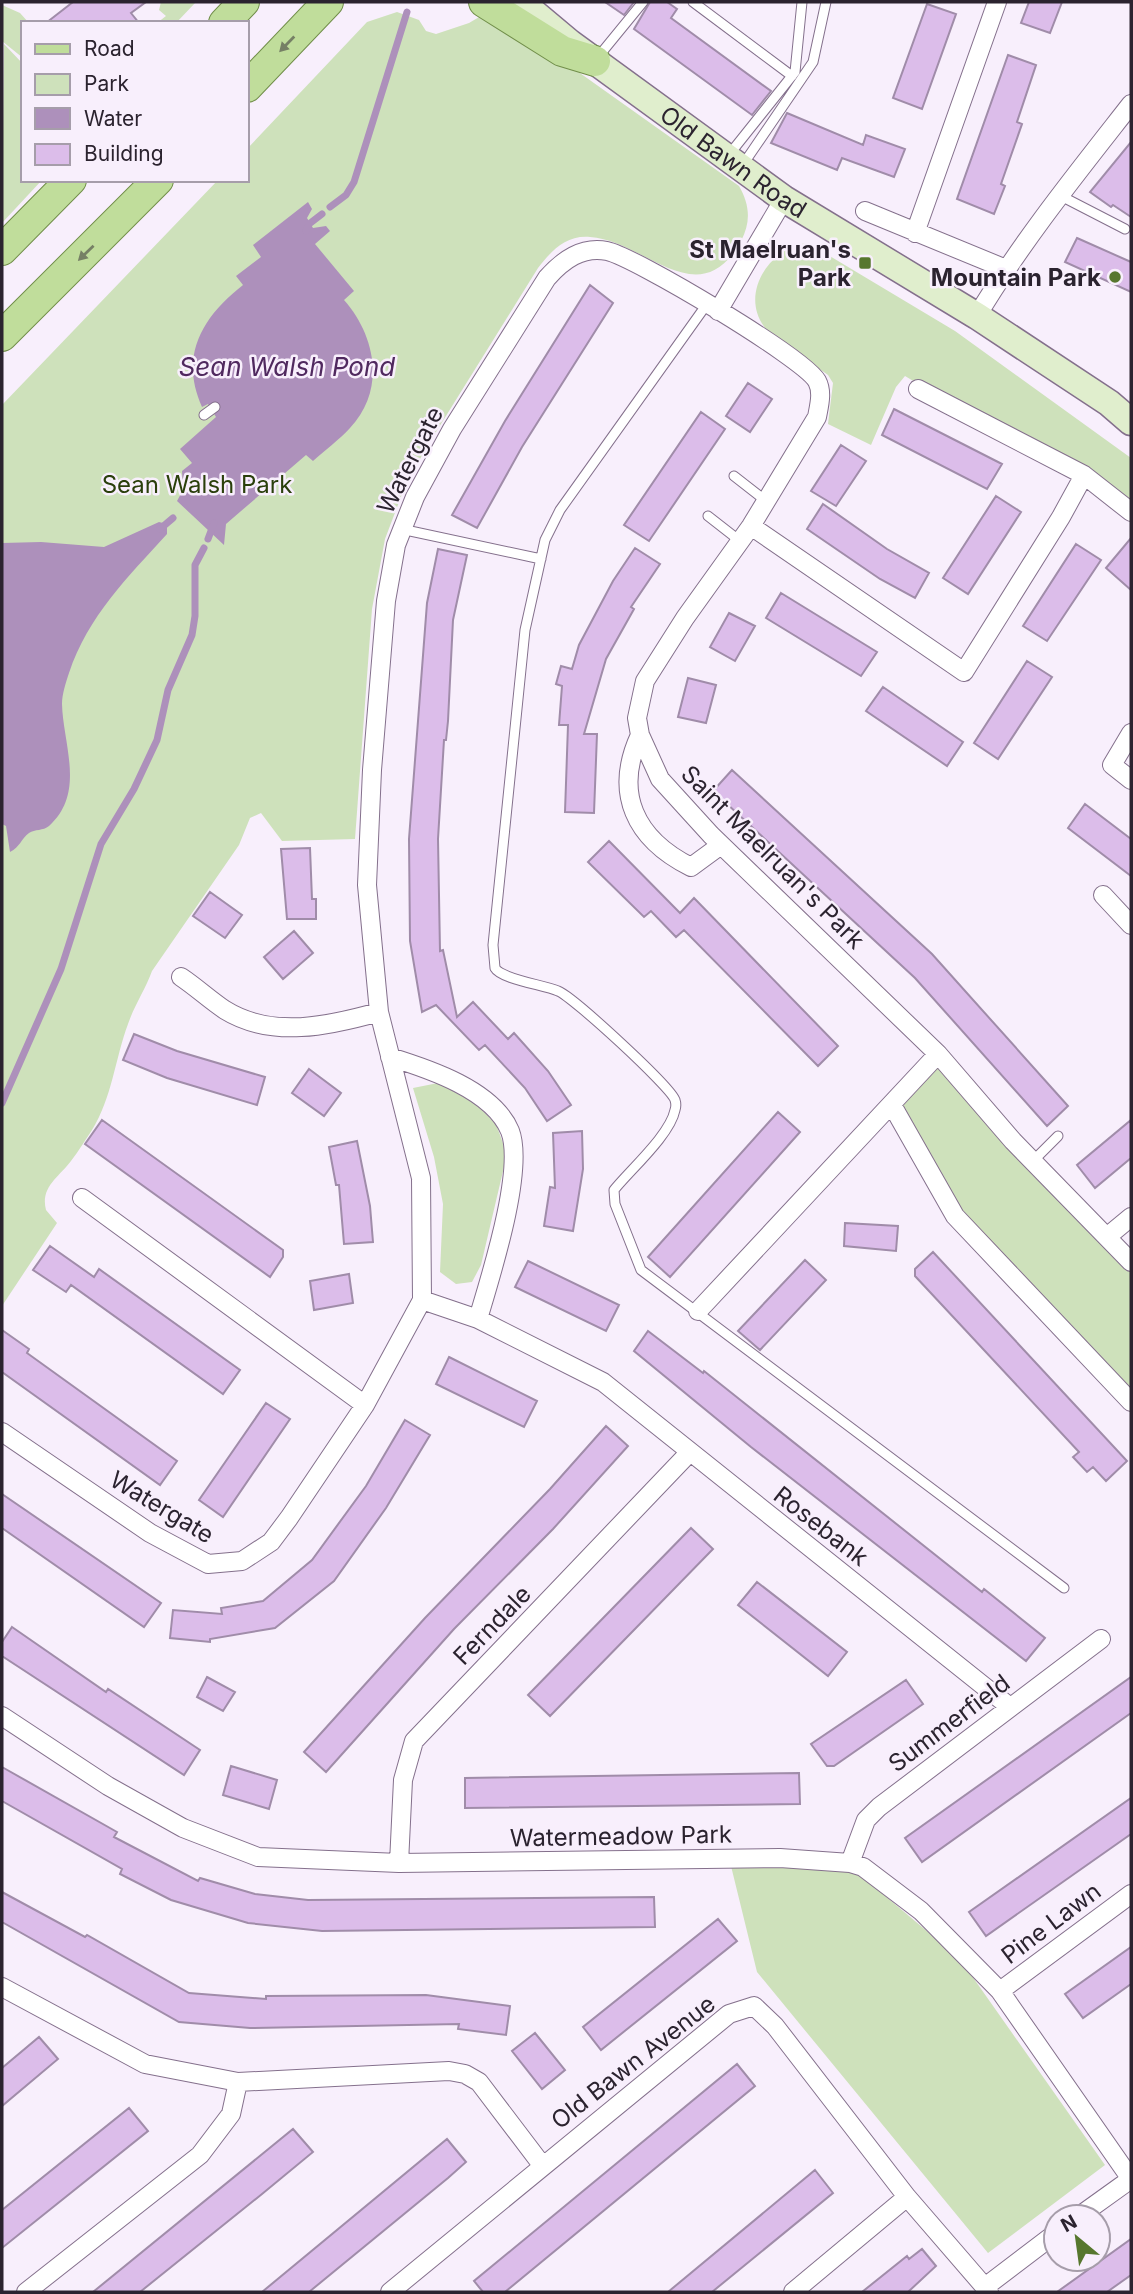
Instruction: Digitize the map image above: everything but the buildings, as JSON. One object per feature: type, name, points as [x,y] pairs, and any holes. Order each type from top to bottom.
[{"type":"main road","points":[[226,21],[244,2]]},
{"type":"main road","points":[[248,86],[328,2]]},
{"type":"main road","points":[[484,2],[562,51],[595,61]]},
{"type":"main road","name":"Old Bawn Road","points":[[521,2],[595,61],[784,199],[977,316],[1109,402],[1131,422]]},
{"type":"main road","points":[[2,250],[69,182]]},
{"type":"main road","points":[[2,336],[156,182]]},
{"type":"street","points":[[915,233],[997,2]]},
{"type":"street","points":[[977,316],[1006,269],[1059,195],[1131,104]]},
{"type":"street","points":[[712,307],[784,199]]},
{"type":"street","points":[[864,211],[1006,269]]},
{"type":"street","name":"Watergate","points":[[2,1432],[150,1533],[208,1564],[242,1561],[271,1542],[365,1405],[422,1300],[421,1178],[379,1012],[367,885],[372,770],[386,601],[401,529],[452,429],[547,278],[568,258],[594,250],[608,251],[712,307]]},
{"type":"street","name":"Saint Maelruan's Park","points":[[712,307],[791,358],[817,380],[821,398],[817,418],[746,534],[645,681],[637,718],[640,734],[660,779],[721,845],[938,1054],[1033,1161],[1131,1262]]},
{"type":"street","points":[[918,389],[1084,475],[1131,512]]},
{"type":"street","points":[[746,534],[964,671],[1061,517],[1084,475]]},
{"type":"street","points":[[1131,733],[1112,765],[1131,780]]},
{"type":"street","points":[[640,734],[629,757],[629,785],[636,819],[665,854],[691,867],[721,845]]},
{"type":"street","points":[[1103,895],[1131,925]]},
{"type":"street","points":[[181,977],[227,1011],[278,1029],[343,1022],[379,1012]]},
{"type":"street","points":[[698,1311],[938,1054]]},
{"type":"street","points":[[390,1057],[466,1087],[494,1110],[509,1130],[514,1154],[508,1200],[478,1319],[422,1300]]},
{"type":"street","points":[[892,1105],[955,1216],[1131,1402]]},
{"type":"street","points":[[82,1198],[365,1405]]},
{"type":"street","points":[[1108,1236],[1131,1217]]},
{"type":"street","name":"Rosebank","points":[[478,1319],[603,1382],[1010,1707]]},
{"type":"street","name":"Ferndale","points":[[399,1863],[403,1780],[414,1741],[689,1453]]},
{"type":"street","name":"Summerfield","points":[[850,1863],[866,1820],[879,1807],[1101,1639]]},
{"type":"street","name":"Watermeadow Park","points":[[3,1718],[108,1786],[183,1829],[258,1857],[399,1863],[780,1858],[850,1863],[885,1881],[921,1911],[1000,1992],[1131,2179]]},
{"type":"street","name":"Pine Lawn","points":[[1000,1992],[1131,1894]]},
{"type":"street","points":[[4,1994],[145,2063],[238,2082],[449,2071],[465,2074],[479,2082],[542,2165]]},
{"type":"street","name":"Old Bawn Avenue","points":[[390,2292],[729,2014],[754,2006],[775,2026],[907,2197],[987,2290]]},
{"type":"street","points":[[26,2292],[200,2155],[231,2114],[238,2082]]},
{"type":"street","points":[[1098,2203],[1131,2179]]},
{"type":"street","points":[[793,2292],[907,2197]]},
{"type":"street","points":[[987,2290],[1042,2245]]},
{"type":"lane","points":[[595,61],[643,2]]},
{"type":"lane","points":[[693,2],[792,76]]},
{"type":"lane","points":[[734,162],[792,76],[800,42],[802,2]]},
{"type":"lane","points":[[734,162],[813,62],[826,2]]},
{"type":"lane","points":[[1059,195],[1125,229]]},
{"type":"lane","points":[[712,307],[560,510],[545,540],[525,630],[494,945],[495,968],[504,976],[544,986],[573,999],[660,1082],[675,1100],[675,1111],[664,1130],[614,1190],[613,1197],[641,1270],[1064,1588]]},
{"type":"lane","points":[[204,415],[215,407]]},
{"type":"lane","points":[[734,476],[766,501]]},
{"type":"lane","points":[[708,516],[746,534]]},
{"type":"lane","points":[[401,529],[541,559]]},
{"type":"lane","points":[[1033,1161],[1058,1136]]},
{"type":"green space","points":[[161,2],[196,2],[178,21],[160,21],[166,16],[159,10]]},
{"type":"green space","points":[[2,5],[20,13],[27,21],[21,21],[21,56],[2,41]]},
{"type":"green space","name":"Sean Walsh Park","points":[[491,10],[739,186],[748,214],[744,234],[725,263],[707,273],[689,274],[670,269],[610,241],[590,237],[574,238],[560,245],[538,268],[426,448],[404,489],[385,539],[372,609],[355,839],[282,841],[261,813],[250,818],[239,845],[152,971],[128,1024],[99,1118],[77,1153],[48,1189],[46,1210],[57,1223],[2,1306],[2,405],[216,182],[248,182],[248,148],[367,22],[397,12],[419,20],[426,31],[436,34],[469,23]]},
{"type":"green space","points":[[4,44],[21,62],[21,182],[40,182],[2,223]]},
{"type":"green space","points":[[808,243],[955,331],[1131,458],[1131,512],[905,376],[896,387],[871,445],[828,424],[833,383],[828,375],[772,336],[758,316],[755,302],[762,275],[770,263],[794,246]]},
{"type":"green space","points":[[938,1054],[1131,1265],[1131,1402],[955,1216],[892,1105]]},
{"type":"green space","points":[[438,1083],[475,1103],[496,1124],[507,1154],[481,1265],[472,1282],[456,1284],[440,1272],[443,1204],[434,1157],[413,1088]]},
{"type":"green space","points":[[808,1860],[858,1873],[960,1959],[1105,2165],[1054,2203],[1042,2203],[1042,2212],[988,2253],[757,1972],[731,1866]]},
{"type":"water","name":"Sean Walsh Pond","points":[[308,202],[312,209],[307,218],[313,228],[326,226],[330,231],[315,244],[354,291],[344,300],[355,314],[369,346],[372,380],[369,397],[361,413],[337,441],[313,461],[306,455],[226,524],[224,545],[177,501],[183,490],[182,471],[192,463],[180,449],[216,417],[208,404],[202,407],[195,388],[194,354],[206,324],[216,310],[243,285],[236,276],[261,257],[253,245]]},
{"type":"water","points":[[159,522],[167,524],[167,534],[98,615],[77,652],[69,673],[62,704],[70,768],[67,799],[49,826],[29,833],[10,852],[6,826],[2,824],[2,543],[41,542],[104,547]]},
{"type":"waterway","points":[[330,207],[346,195],[354,182],[407,12]]},
{"type":"waterway","points":[[306,231],[309,224],[322,214]]},
{"type":"waterway","points":[[160,529],[173,518]]},
{"type":"waterway","points":[[208,539],[214,523]]},
{"type":"waterway","points":[[2,1103],[61,969],[101,844],[134,789],[157,740],[168,690],[192,635],[195,616],[195,565],[204,548]]},
{"type":"place","name":"St Maelruan's Park","points":[[865,263]]},
{"type":"place","name":"Mountain Park","points":[[1115,277]]}]
